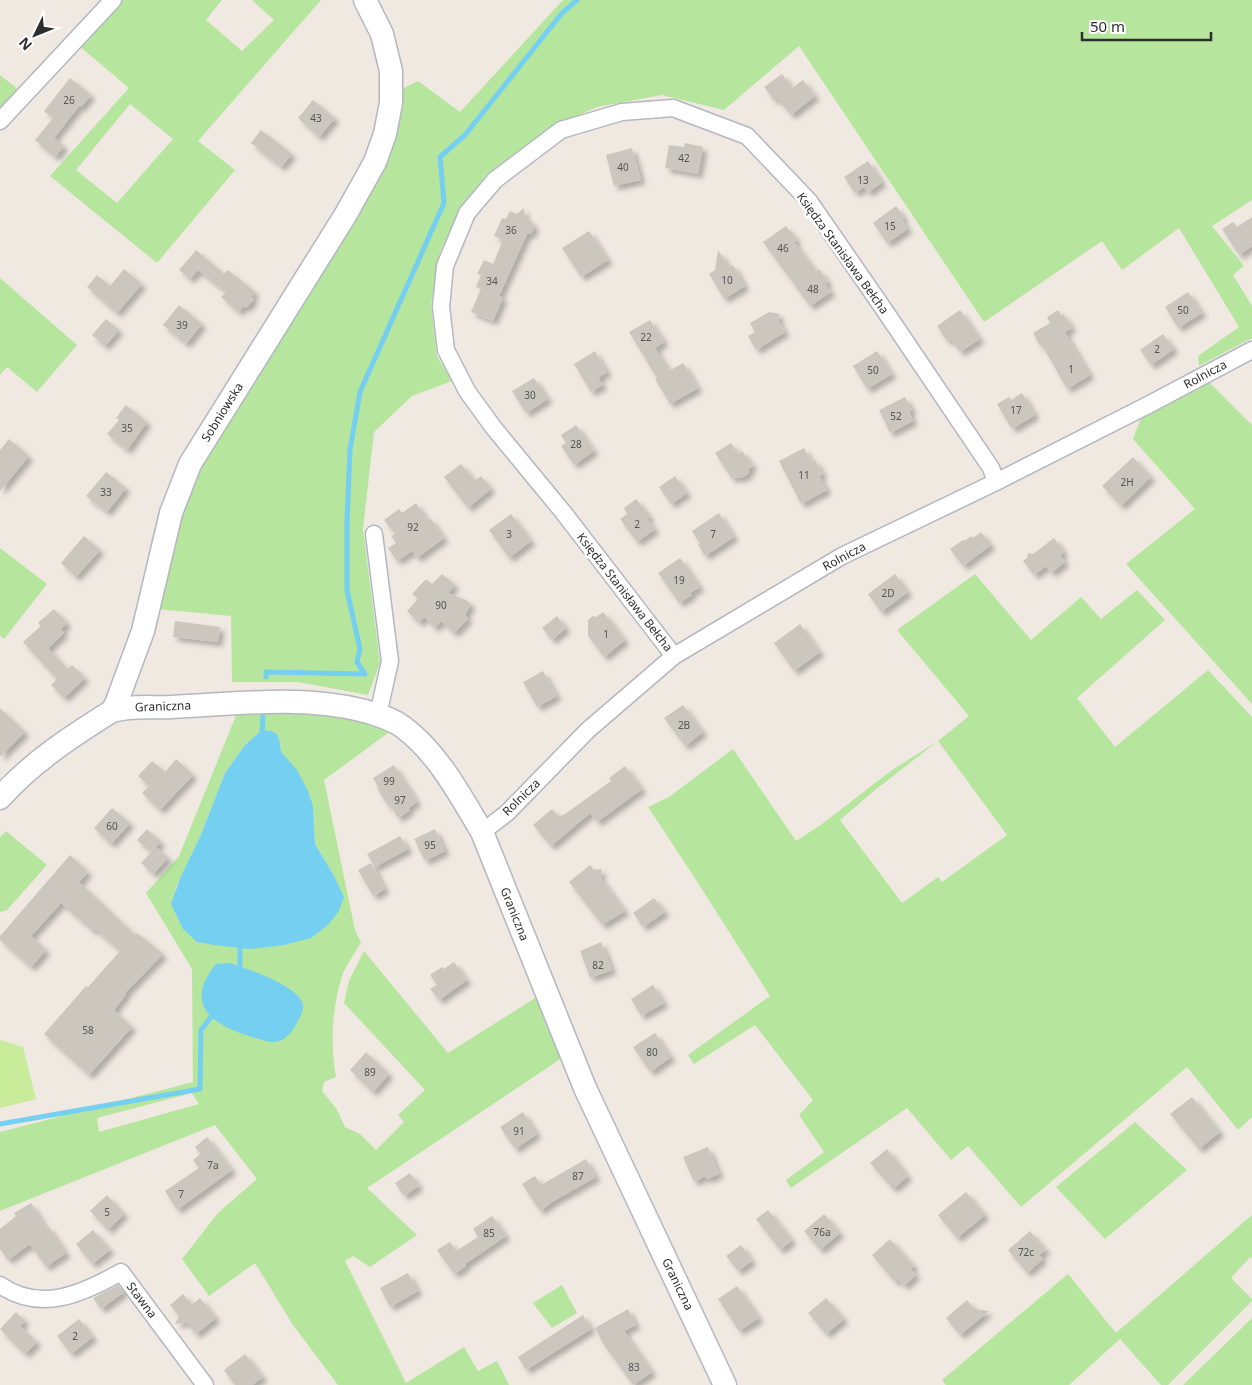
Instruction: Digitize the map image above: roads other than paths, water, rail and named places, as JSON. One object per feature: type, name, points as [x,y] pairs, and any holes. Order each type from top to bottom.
[{"type":"street","points":[[0,121],[113,0]]},
{"type":"street","name":"Sobniowska","points":[[112,711],[120,697],[143,631],[171,513],[190,464],[346,214],[375,162],[385,134],[391,103],[392,71],[382,34],[365,0]]},
{"type":"street","name":"Księdza Stanisława Bełcha","points":[[674,656],[563,512],[493,427],[468,391],[446,350],[441,307],[445,266],[467,213],[495,180],[561,130],[622,112],[673,108],[747,136],[809,201],[986,460],[996,482]]},
{"type":"street","name":"Rolnicza","points":[[482,832],[507,813],[588,730],[674,656],[842,556],[996,482],[1252,350]]},
{"type":"street","points":[[374,534],[390,661],[378,715]]},
{"type":"street","name":"Graniczna","points":[[112,711],[130,707],[171,707],[262,701],[307,702],[339,706],[378,715],[402,726],[428,750],[461,797],[482,832],[585,1088],[725,1385]]},
{"type":"street","points":[[0,798],[13,783],[42,757],[112,711]]},
{"type":"street","name":"Stawna","points":[[0,1284],[9,1291],[38,1300],[69,1297],[98,1285],[121,1272],[205,1385]]},
{"type":"water","points":[[262,730],[277,734],[281,752],[297,770],[308,791],[313,806],[315,844],[344,897],[339,911],[328,925],[311,938],[284,945],[249,949],[197,942],[183,929],[171,904],[225,773],[245,745]]},
{"type":"water","points":[[229,963],[271,979],[293,991],[300,998],[303,1005],[302,1012],[295,1026],[285,1038],[272,1042],[249,1036],[223,1025],[206,1010],[202,1001],[202,990],[207,978],[216,964]]},
{"type":"waterway","points":[[266,677],[266,672],[365,674],[357,662],[360,649],[347,590],[350,450],[360,392],[444,203],[440,157],[465,135],[562,13],[577,0]]},
{"type":"waterway","points":[[262,735],[263,715]]},
{"type":"waterway","points":[[240,942],[240,973]]},
{"type":"waterway","points":[[0,1124],[200,1089],[201,1030],[215,1012]]}]
